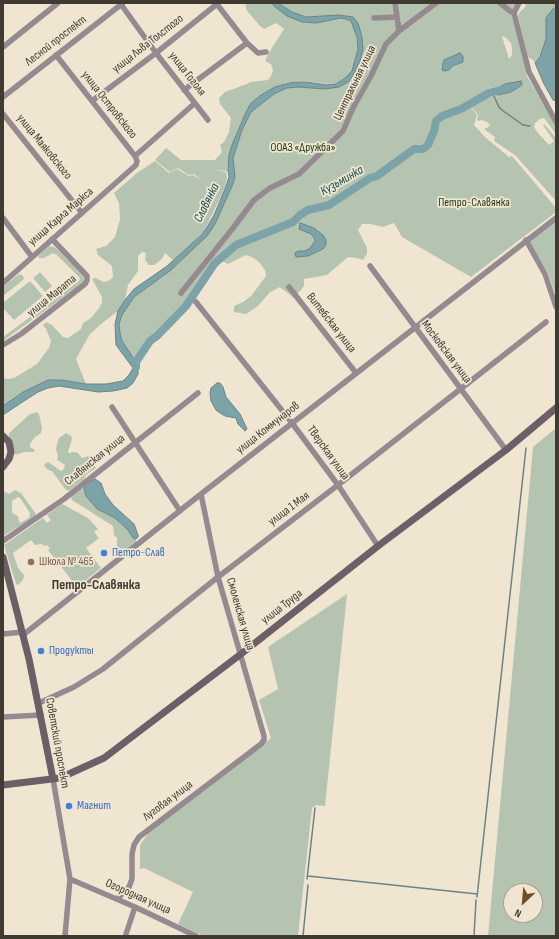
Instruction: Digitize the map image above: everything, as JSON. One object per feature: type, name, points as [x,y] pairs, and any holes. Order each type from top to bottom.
[{"type":"street","points":[[3,47],[58,3]]},
{"type":"street","name":"улица Гоголя","points":[[121,3],[156,53],[208,120]]},
{"type":"street","name":"Лесной проспект","points":[[3,97],[121,3]]},
{"type":"street","points":[[216,3],[247,43],[258,53],[266,52]]},
{"type":"street","name":"улица Льва Толстого","points":[[92,101],[156,53],[216,3]]},
{"type":"street","points":[[395,3],[399,30]]},
{"type":"street","name":"Центральная улица","points":[[181,293],[254,200],[270,188],[299,174],[343,132],[383,49],[399,30],[434,3]]},
{"type":"street","points":[[500,3],[514,13]]},
{"type":"street","points":[[519,3],[514,13],[529,72],[556,122]]},
{"type":"street","points":[[374,18],[397,17]]},
{"type":"street","points":[[184,90],[247,43]]},
{"type":"street","name":"улица Островского","points":[[56,55],[135,156],[137,161],[133,168]]},
{"type":"street","points":[[135,156],[195,104]]},
{"type":"street","name":"улица Маяковского","points":[[3,114],[82,213]]},
{"type":"street","name":"улица Карла Маркса","points":[[3,283],[133,168]]},
{"type":"street","points":[[3,218],[32,257]]},
{"type":"street","name":"улица Коммунаров","points":[[23,634],[200,494],[556,218]]},
{"type":"street","name":"улица Марата","points":[[3,345],[21,334],[85,284],[87,280],[87,276],[52,239]]},
{"type":"street","points":[[526,240],[545,274],[556,307]]},
{"type":"street","name":"Московская улица","points":[[370,266],[506,450]]},
{"type":"street","name":"Витебская улица","points":[[289,287],[356,373]]},
{"type":"street","name":"Тверская улица","points":[[196,302],[292,423],[338,485],[378,546]]},
{"type":"street","name":"улица 1 Мая","points":[[38,703],[74,687],[103,669],[218,577],[546,322]]},
{"type":"street","name":"Славянская улица","points":[[3,541],[64,499],[135,441],[198,393]]},
{"type":"street","points":[[112,407],[180,511]]},
{"type":"street","name":"улица Труда","points":[[3,785],[53,779],[64,776],[104,758],[241,654],[378,546],[506,450],[556,408]]},
{"type":"street","points":[[3,436],[9,442],[11,452],[9,459],[3,467]]},
{"type":"street","name":"Смоленская улица","points":[[200,494],[218,577],[241,654],[264,740]]},
{"type":"street","name":"Советский проспект","points":[[3,557],[23,634],[41,715],[70,879],[65,936]]},
{"type":"street","points":[[3,634],[23,634]]},
{"type":"street","points":[[3,717],[41,715]]},
{"type":"street","name":"Луговая улица","points":[[117,899],[129,887],[132,879],[132,854],[134,845],[139,837],[261,744],[264,740]]},
{"type":"street","name":"Огородная улица","points":[[70,879],[135,907],[196,936]]},
{"type":"street","points":[[126,934],[135,907]]},
{"type":"green space","points":[[245,3],[272,3],[274,6],[302,22],[316,23],[341,18],[351,21],[357,37],[358,49],[352,71],[344,79],[335,83],[326,84],[307,81],[293,81],[261,95],[251,103],[229,155],[228,171],[214,170],[226,172],[227,178],[224,190],[206,227],[201,234],[173,260],[165,253],[162,259],[154,265],[149,265],[145,260],[146,253],[142,252],[138,256],[138,271],[128,285],[125,300],[118,311],[90,334],[76,359],[86,384],[61,380],[23,392],[3,406],[3,378],[14,378],[37,364],[49,348],[51,341],[43,325],[46,322],[52,325],[63,337],[68,338],[81,329],[83,323],[91,318],[100,307],[102,297],[92,279],[95,278],[104,282],[113,277],[112,266],[98,255],[96,249],[106,246],[115,237],[120,219],[119,203],[114,193],[137,173],[155,161],[169,173],[177,169],[189,176],[193,175],[201,180],[194,174],[189,175],[178,168],[170,172],[155,160],[166,148],[181,160],[215,160],[222,152],[220,145],[224,142],[229,132],[231,118],[220,104],[219,98],[225,92],[250,82],[268,80],[271,76],[273,71],[271,64],[265,61],[284,29],[276,23],[264,29],[247,11]]},
{"type":"green space","name":"ООАЗ «Дружба»","points":[[278,3],[517,3],[512,17],[523,55],[527,76],[556,126],[556,134],[544,118],[535,123],[534,127],[549,145],[554,141],[543,125],[544,124],[556,138],[556,201],[515,155],[494,141],[495,137],[485,130],[485,128],[490,125],[482,120],[477,120],[478,115],[471,106],[484,98],[511,92],[522,85],[520,81],[489,89],[489,93],[461,109],[442,116],[436,121],[429,144],[432,145],[438,125],[444,118],[470,106],[477,115],[474,125],[485,137],[509,157],[512,156],[556,208],[556,212],[471,277],[402,237],[394,223],[383,227],[371,224],[362,224],[358,230],[367,248],[367,254],[363,260],[348,257],[327,275],[304,279],[304,286],[294,298],[280,287],[270,292],[258,306],[246,314],[234,312],[234,306],[251,296],[266,276],[265,270],[259,262],[246,255],[228,264],[222,261],[222,257],[215,263],[186,306],[157,336],[150,341],[136,362],[122,341],[119,324],[122,315],[134,297],[171,270],[207,236],[215,224],[233,184],[235,177],[233,158],[242,130],[251,112],[274,94],[287,88],[298,87],[325,89],[348,82],[363,49],[362,37],[358,23],[344,15],[306,17],[292,12]],"holes":[[[502,36],[511,43],[512,55],[509,59]],[[300,223],[314,228],[323,235],[326,240],[323,249],[308,256],[296,257],[298,251],[305,251],[310,248],[315,241]]]},
{"type":"green space","points":[[525,3],[556,3],[556,7],[552,10],[546,22],[546,39],[540,57],[535,63],[528,57],[518,16],[526,6]]},
{"type":"green space","points":[[556,220],[556,296],[548,273],[530,243],[530,240]]},
{"type":"green space","points":[[49,246],[54,247],[59,251],[84,277],[83,283],[3,341],[3,337],[79,281],[80,278],[57,255],[53,253],[44,258],[39,258],[38,256]]},
{"type":"green space","points":[[40,272],[52,286],[45,292],[33,278]]},
{"type":"green space","points":[[19,274],[24,278],[23,280],[3,296],[3,287]]},
{"type":"green space","points":[[30,281],[43,296],[14,320],[3,308],[3,303]]},
{"type":"green space","points":[[37,412],[39,414],[42,428],[41,433],[34,438],[30,444],[30,447],[35,450],[34,452],[24,452],[15,455],[9,438],[9,433],[30,414]]},
{"type":"green space","points":[[556,428],[556,936],[488,936],[533,447]]},
{"type":"green space","points":[[66,433],[71,436],[72,439],[68,452],[78,453],[82,458],[89,456],[96,468],[69,491],[65,489],[52,471],[48,470],[44,466],[48,462],[61,471],[64,469],[65,465],[57,460],[58,455],[56,450],[59,438]]},
{"type":"green space","points":[[86,485],[86,496],[93,505],[100,511],[115,518],[128,530],[133,538],[136,539],[136,543],[126,550],[119,549],[117,547],[117,538],[114,535],[113,526],[72,500],[71,496]]},
{"type":"green space","points":[[15,490],[21,493],[36,514],[35,517],[3,536],[3,491],[9,494]],"holes":[[[18,497],[30,513],[29,518],[20,523],[18,516],[12,513],[12,501]]]},
{"type":"green space","points":[[62,504],[88,518],[98,529],[94,532],[99,538],[86,548],[101,568],[77,587],[48,550],[50,548],[47,545],[35,545],[31,540],[13,553],[18,568],[24,575],[23,580],[18,585],[16,584],[4,545],[43,518],[47,523],[51,520],[47,515]]},
{"type":"green space","points":[[347,594],[325,806],[316,805],[312,808],[298,936],[203,936],[178,924],[193,892],[144,868],[140,869],[140,845],[149,832],[271,738],[259,700],[278,689],[268,647]]},
{"type":"water","points":[[272,3],[278,3],[292,12],[306,17],[339,15],[353,17],[358,23],[362,37],[363,49],[360,61],[354,74],[348,82],[339,87],[325,89],[298,87],[287,88],[274,94],[251,112],[242,130],[233,158],[235,177],[233,184],[215,224],[207,236],[171,270],[134,297],[122,315],[119,324],[122,341],[136,362],[138,369],[138,374],[133,383],[127,388],[98,392],[59,386],[48,388],[38,392],[3,415],[3,406],[23,392],[48,380],[61,380],[86,384],[106,384],[123,381],[133,368],[116,345],[115,324],[118,311],[134,289],[167,266],[202,234],[207,227],[225,189],[229,177],[229,155],[232,145],[251,103],[275,87],[293,82],[307,82],[326,85],[335,84],[344,79],[352,71],[358,49],[357,37],[351,21],[341,18],[316,23],[302,22],[287,16]]},
{"type":"water","points":[[556,7],[556,101],[553,100],[544,84],[535,63],[540,57],[546,39],[546,18]]},
{"type":"water","points":[[460,53],[463,56],[463,62],[452,66],[449,70],[442,70],[444,60]]},
{"type":"water","points":[[521,81],[522,85],[511,92],[498,95],[489,93],[505,84]]},
{"type":"water","points":[[300,223],[314,228],[323,235],[326,240],[326,245],[323,249],[308,256],[296,257],[295,253],[298,251],[305,251],[310,248],[315,241],[311,234],[299,229]]},
{"type":"water","points":[[217,383],[220,383],[223,387],[226,397],[240,414],[247,429],[245,431],[238,424],[236,418],[225,416],[216,410],[211,401],[210,394],[211,388]]},
{"type":"water","points":[[95,479],[101,483],[105,494],[113,505],[134,524],[138,535],[136,539],[133,538],[128,530],[115,518],[97,509],[86,496],[84,489],[86,484]]},
{"type":"waterway","name":"Кузьминка","points":[[136,367],[136,362],[150,341],[157,336],[186,306],[215,263],[236,245],[293,222],[308,210],[329,205],[370,178],[377,176],[414,149],[423,149],[428,145],[434,131],[436,121],[442,116],[461,109],[489,93],[500,90]]},
{"type":"waterway","points":[[492,92],[502,110],[523,125],[530,126]]},
{"type":"waterway","points":[[477,897],[526,448]]},
{"type":"waterway","points":[[307,879],[315,808]]},
{"type":"waterway","points":[[308,876],[477,894]]},
{"type":"waterway","points":[[303,936],[308,885]]},
{"type":"waterway","points":[[474,936],[476,900]]},
{"type":"place","name":"Петро-Слав","points":[[104,553]]},
{"type":"place","name":"Школа № 465","points":[[31,562]]},
{"type":"place","name":"Продукты","points":[[41,651]]},
{"type":"place","name":"Магнит","points":[[69,806]]},
{"type":"district","name":"Петро-Славянка","points":[[96,585]]},
{"type":"water label","name":"Славянка","points":[[207,203]]}]
